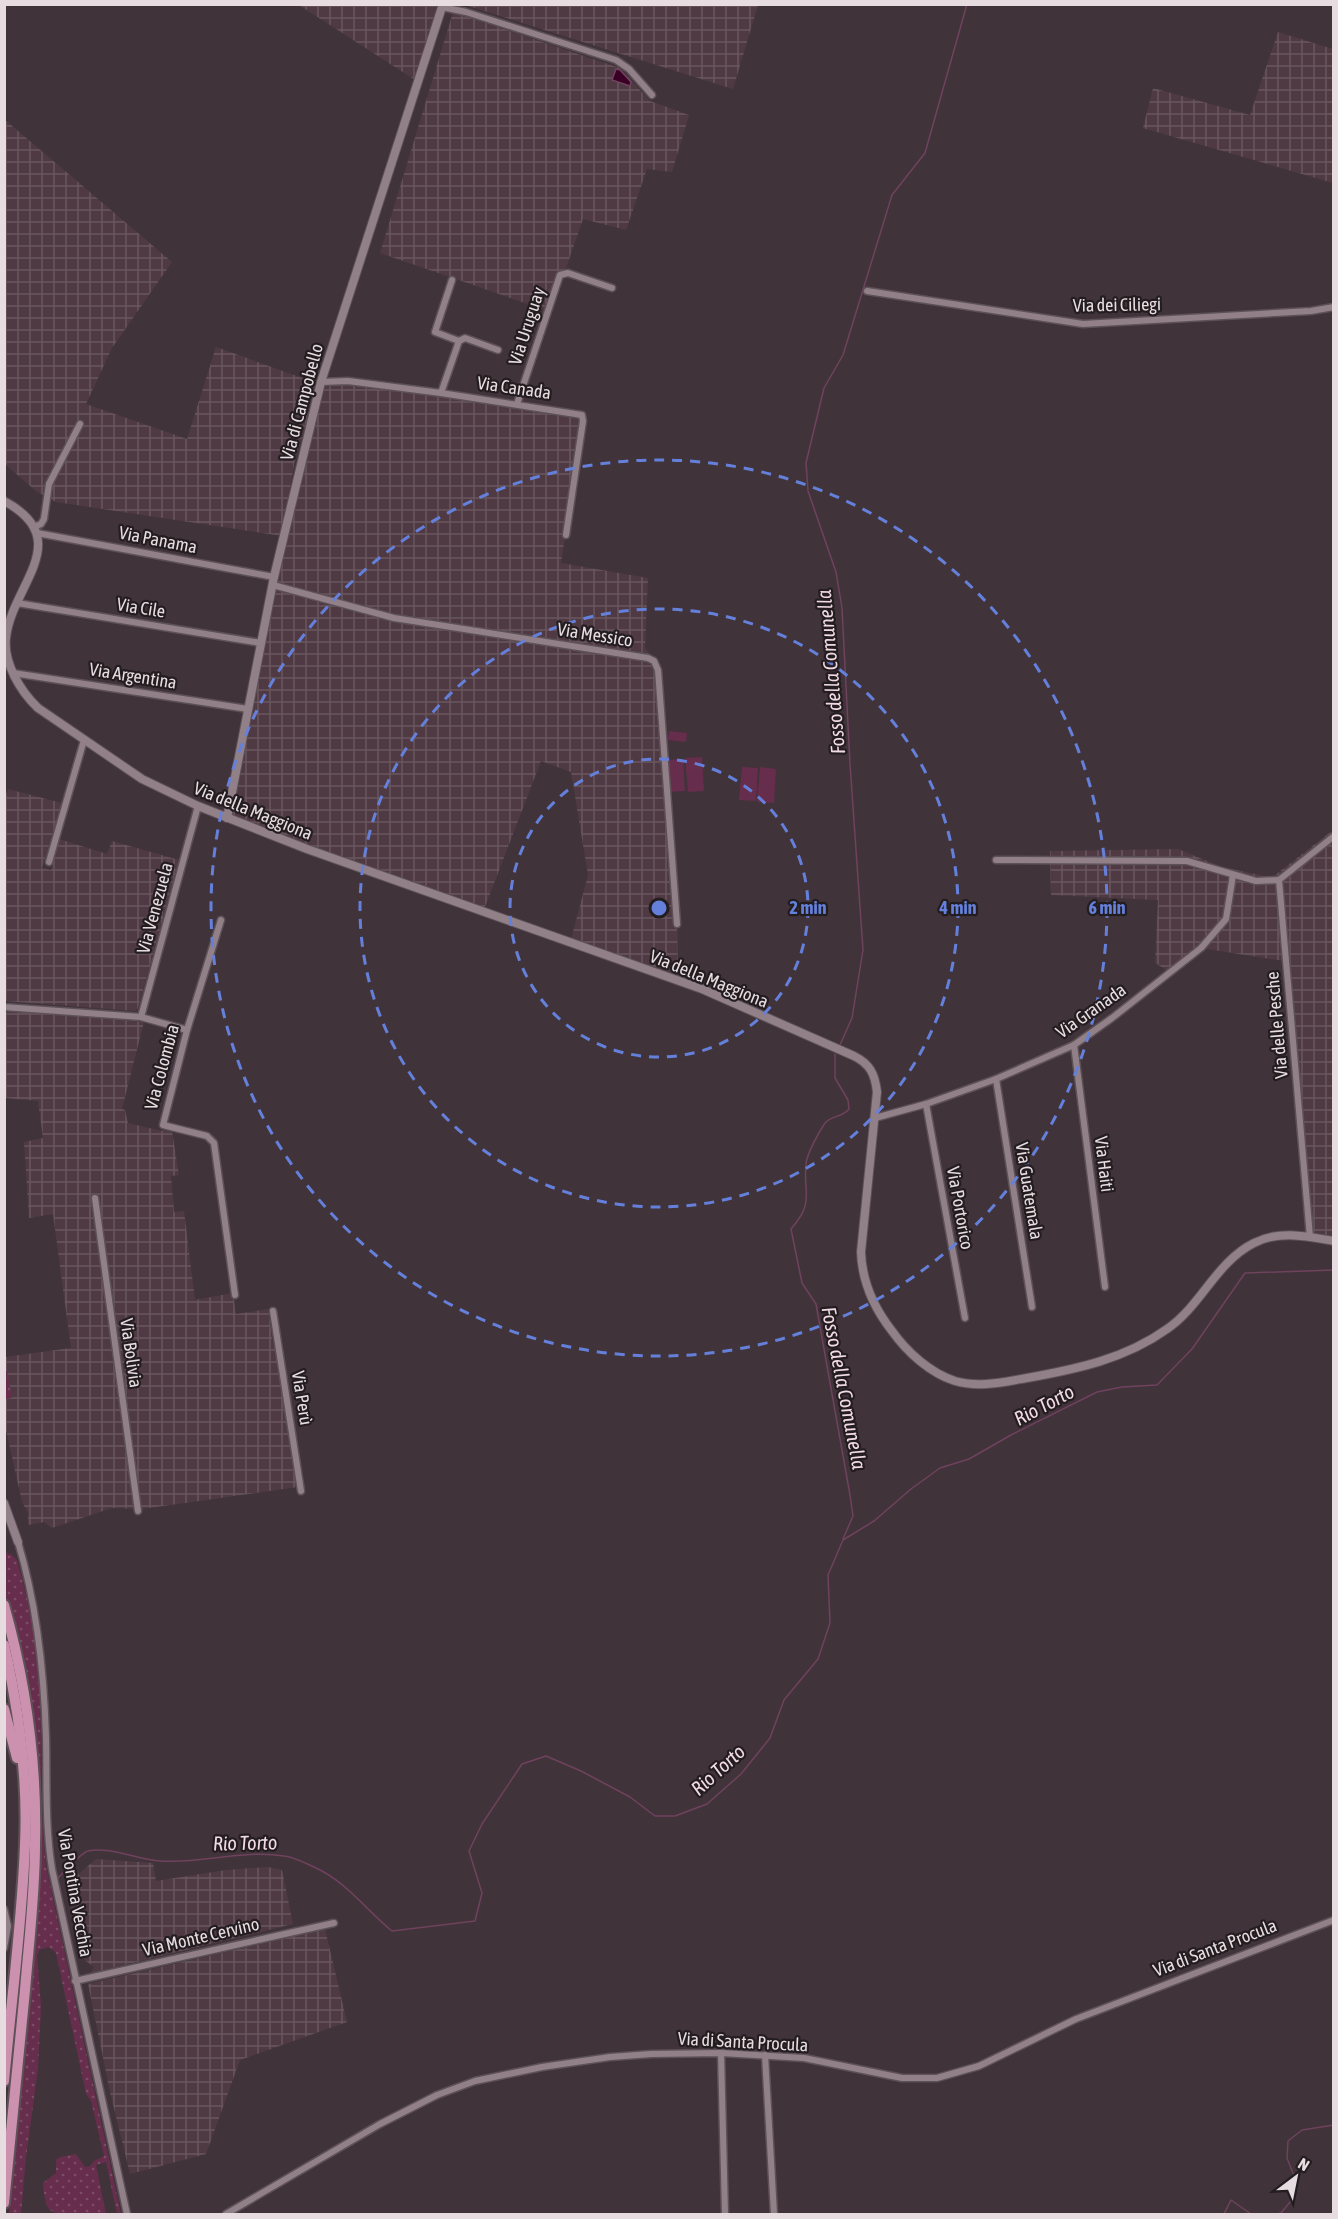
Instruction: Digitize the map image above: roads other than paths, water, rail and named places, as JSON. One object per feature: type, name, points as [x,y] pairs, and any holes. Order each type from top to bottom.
[{"type":"highway","points":[[4,1605],[33,1771],[35,1845],[29,1873],[4,2203]]},
{"type":"highway","points":[[4,1645],[17,1680],[24,1784],[25,1843],[29,1873]]},
{"type":"highway","points":[[4,1709],[24,1784]]},
{"type":"highway","points":[[4,2082],[28,1892]]},
{"type":"street","points":[[443,6],[614,59],[629,69],[652,95]]},
{"type":"street","name":"Via di Campobello","points":[[228,818],[274,581],[321,382],[443,6]]},
{"type":"street","name":"Via Uruguay","points":[[517,404],[560,275],[568,273],[612,288]]},
{"type":"street","points":[[453,280],[435,331],[459,341]]},
{"type":"street","name":"Via dei Ciliegi","points":[[867,291],[1083,324],[1311,311],[1334,307]]},
{"type":"street","points":[[441,393],[459,341],[465,338],[498,350]]},
{"type":"street","name":"Via Canada","points":[[321,382],[348,381],[581,414],[583,417],[566,535]]},
{"type":"street","points":[[4,501],[21,513],[35,530],[43,521],[49,484],[80,424]]},
{"type":"street","name":"Via Panama","points":[[35,530],[274,581]]},
{"type":"street","name":"Via della Maggiona","points":[[35,530],[39,552],[17,603],[6,638],[7,652],[14,673],[22,689],[34,704],[147,782],[198,806],[307,849],[707,991],[854,1056],[867,1065],[874,1074],[877,1092],[861,1252],[864,1277],[877,1308],[898,1340],[930,1368],[953,1380],[973,1384],[992,1383],[1074,1369],[1106,1360],[1138,1347],[1168,1328],[1192,1307],[1227,1263],[1246,1247],[1274,1236],[1288,1235],[1334,1241]]},
{"type":"street","name":"Via Messico","points":[[274,581],[394,618],[648,658],[654,661],[658,670],[677,924]]},
{"type":"street","name":"Via Cile","points":[[17,603],[261,643]]},
{"type":"street","name":"Via Argentina","points":[[14,673],[248,709]]},
{"type":"street","points":[[49,862],[84,740]]},
{"type":"street","name":"Via Venezuela","points":[[141,1017],[198,806]]},
{"type":"street","points":[[996,860],[1178,860],[1195,862],[1233,875],[1261,881],[1279,880],[1334,836]]},
{"type":"street","name":"Via Granada","points":[[875,1118],[926,1104],[996,1079],[1074,1045],[1201,948],[1226,919],[1233,875]]},
{"type":"street","name":"Via delle Pesche","points":[[1279,880],[1310,1237]]},
{"type":"street","name":"Via Colombia","points":[[221,920],[187,1029],[162,1125],[207,1136],[214,1143],[236,1295]]},
{"type":"street","points":[[4,1007],[141,1017],[187,1029]]},
{"type":"street","name":"Via Haiti","points":[[1074,1045],[1105,1287]]},
{"type":"street","name":"Via Guatemala","points":[[996,1079],[1032,1307]]},
{"type":"street","name":"Via Portorico","points":[[926,1104],[965,1318]]},
{"type":"street","name":"Via Bolivia","points":[[95,1198],[138,1511]]},
{"type":"street","name":"Via Perù","points":[[273,1311],[302,1491]]},
{"type":"street","name":"Via Pontina Vecchia","points":[[4,1503],[18,1542],[33,1605],[42,1670],[49,1849],[75,1981],[127,2214]]},
{"type":"street","points":[[4,1909],[8,1927],[4,1948]]},
{"type":"street","name":"Via di Santa Procula","points":[[226,2214],[365,2132],[457,2086],[513,2073],[601,2058],[651,2054],[765,2055],[813,2060],[898,2078],[942,2077],[979,2066],[1092,2012],[1334,1920]]},
{"type":"street","name":"Via Monte Cervino","points":[[75,1981],[334,1923]]},
{"type":"street","points":[[721,2053],[725,2214]]},
{"type":"street","points":[[765,2055],[774,2214]]},
{"type":"waterway","name":"Fosso della Comunella","points":[[840,1045],[852,1018],[863,950],[842,608],[836,572],[808,491],[806,463],[824,388],[843,355],[892,195],[925,153],[967,4]]},
{"type":"waterway","name":"Fosso della Comunella","points":[[835,1054],[835,1078],[848,1100],[849,1109],[826,1122],[808,1155],[805,1174],[806,1204],[791,1229],[802,1283],[816,1304],[850,1495],[853,1516],[843,1539]]},
{"type":"waterway","name":"Rio Torto","points":[[58,1878],[82,1855],[96,1850],[160,1861],[269,1854],[292,1858],[325,1873],[346,1888],[392,1931],[475,1921],[482,1893],[469,1851],[482,1824],[522,1764],[546,1756],[581,1771],[630,1797],[655,1816],[675,1816],[707,1804],[741,1774],[770,1738],[784,1700],[818,1659],[830,1623],[828,1575],[843,1540],[874,1521],[940,1468],[969,1459],[1097,1392],[1122,1387],[1157,1385],[1192,1349],[1245,1273],[1334,1270]]},
{"type":"waterway","points":[[1276,2214],[1281,2213],[1295,2196],[1296,2181],[1287,2158],[1288,2141],[1302,2130],[1334,2125]]},
{"type":"waterway","points":[[1224,2214],[1231,2200],[1251,2214]]}]
